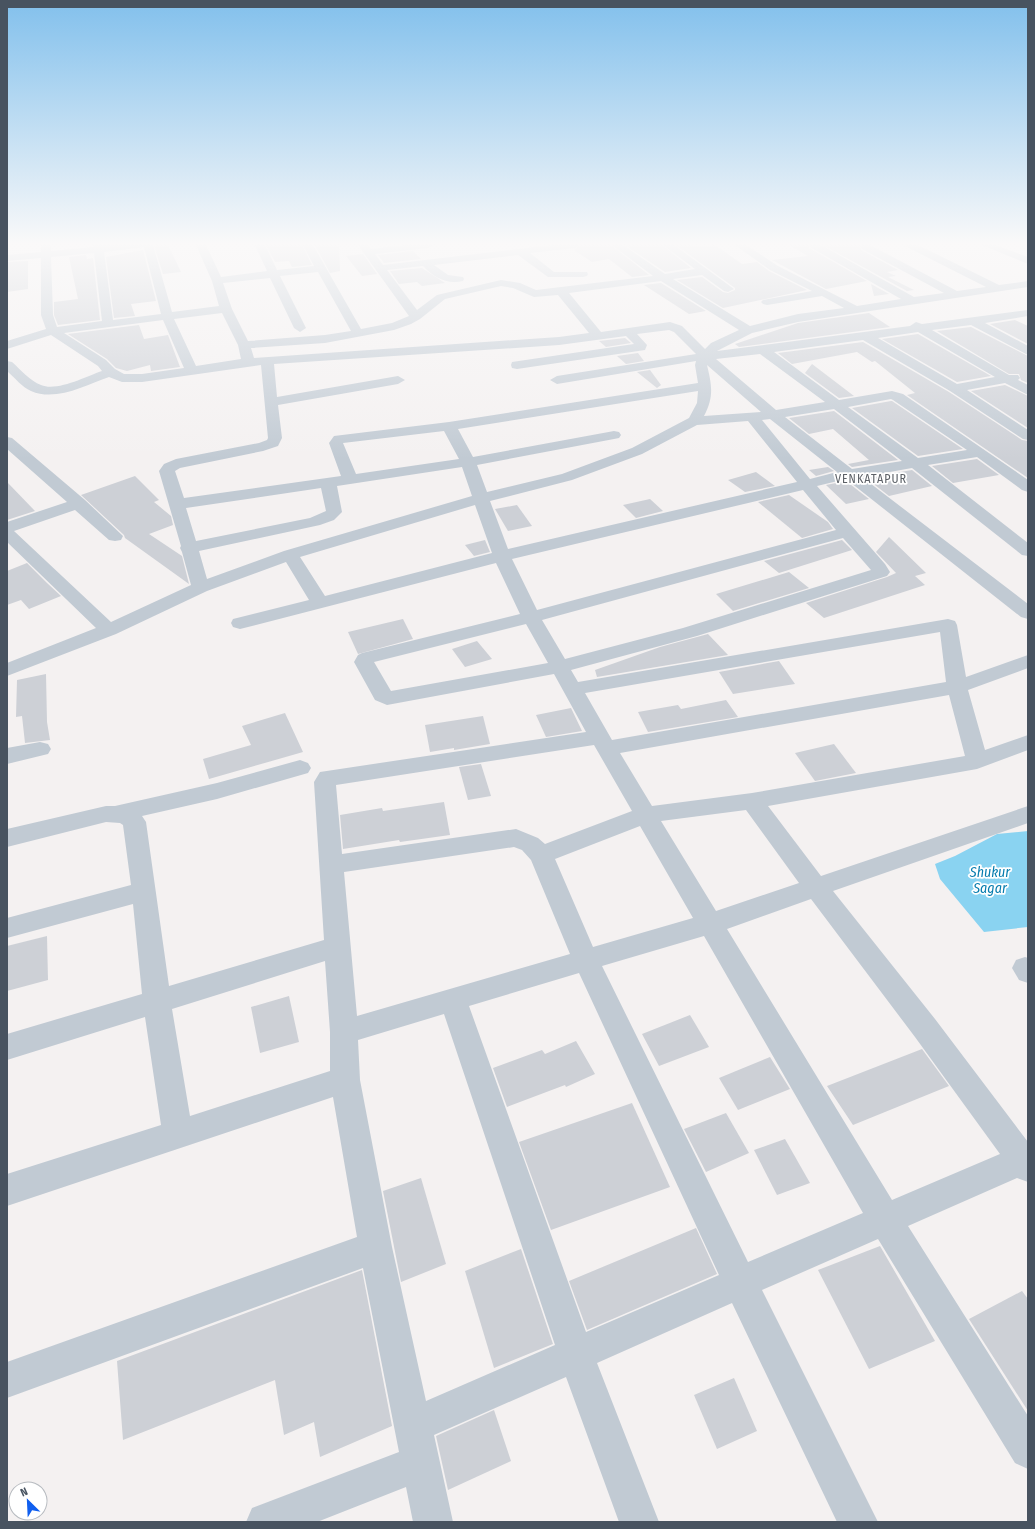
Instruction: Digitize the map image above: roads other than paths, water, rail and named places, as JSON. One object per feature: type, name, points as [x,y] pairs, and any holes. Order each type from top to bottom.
[{"type":"street","points":[[48,316],[53,331],[102,363],[110,372],[122,378],[142,378],[249,362],[559,341],[670,326],[678,328],[705,356],[773,415],[1028,613]]},
{"type":"street","points":[[107,316],[108,324]]},
{"type":"street","points":[[7,345],[53,331],[164,316]]},
{"type":"street","points":[[167,316],[191,370]]},
{"type":"street","points":[[230,316],[244,345],[249,362]]},
{"type":"street","points":[[295,316],[300,328]]},
{"type":"street","points":[[349,316],[358,333]]},
{"type":"street","points":[[582,316],[598,336]]},
{"type":"street","points":[[726,316],[748,330]]},
{"type":"street","points":[[694,421],[704,403],[705,386],[701,365],[705,356],[714,346],[748,330],[810,316]]},
{"type":"street","points":[[898,316],[921,328],[1028,391]]},
{"type":"street","points":[[558,380],[705,356],[866,336],[994,316]]},
{"type":"street","points":[[244,345],[325,339],[394,326],[407,322],[416,317]]},
{"type":"street","points":[[971,320],[1028,351]]},
{"type":"street","points":[[517,365],[641,347],[641,345],[628,331]]},
{"type":"street","points":[[866,336],[955,388],[1028,436]]},
{"type":"street","points":[[763,350],[1025,546]]},
{"type":"street","points":[[201,587],[188,548],[178,504],[168,471],[169,467],[176,464],[263,447],[273,443],[275,438],[267,361]]},
{"type":"street","points":[[7,365],[34,387],[41,390],[70,388],[110,372]]},
{"type":"street","points":[[955,388],[1028,376]]},
{"type":"street","points":[[272,402],[398,380]]},
{"type":"street","points":[[350,478],[336,443],[339,439],[449,426],[705,386]]},
{"type":"street","points":[[10,665],[109,630],[201,587],[290,555],[481,498],[567,477],[637,451],[694,421],[773,415],[886,395],[898,397],[980,452],[1028,487]]},
{"type":"street","points":[[752,417],[881,572],[690,632],[560,667],[386,698],[382,695],[364,662],[365,659],[369,657],[531,617],[847,532]]},
{"type":"street","points":[[449,426],[468,462],[502,556],[531,617],[885,1220],[1028,1450]]},
{"type":"street","points":[[178,504],[468,462],[614,435]]},
{"type":"street","points":[[7,441],[115,536]]},
{"type":"street","points":[[240,623],[502,556],[850,474],[980,452]]},
{"type":"street","points":[[188,548],[314,522],[328,517],[334,512],[328,482]]},
{"type":"street","points":[[7,528],[79,504]]},
{"type":"street","points":[[7,533],[109,630]]},
{"type":"street","points":[[290,555],[320,603]]},
{"type":"street","points":[[572,689],[948,625],[957,686],[977,761]]},
{"type":"street","points":[[433,1522],[375,1247],[345,1080],[344,1032],[325,782],[328,778],[603,742],[957,686],[1028,661]]},
{"type":"street","points":[[540,855],[646,815],[752,801],[977,761],[1028,742]]},
{"type":"street","points":[[7,756],[40,749]]},
{"type":"street","points":[[116,814],[217,791],[300,768]]},
{"type":"street","points":[[412,1426],[885,1220],[1026,1161],[816,888],[752,801]]},
{"type":"street","points":[[7,838],[106,814],[126,815],[134,822],[157,1002],[178,1134]]},
{"type":"street","points":[[344,1032],[710,924],[1028,814]]},
{"type":"street","points":[[331,865],[516,838],[530,844],[540,855],[586,960],[740,1283],[858,1522]]},
{"type":"street","points":[[7,928],[144,891]]},
{"type":"street","points":[[7,1047],[337,947]]},
{"type":"street","points":[[453,999],[576,1355],[639,1522]]},
{"type":"street","points":[[7,1190],[345,1080]]},
{"type":"street","points":[[7,1380],[375,1247]]},
{"type":"street","points":[[266,1522],[420,1463]]},
{"type":"water","name":"Shukur Sagar","points":[[1028,831],[1028,927],[984,932],[940,879],[935,864],[955,856],[997,834]]},
{"type":"district","name":"VENKATAPUR","points":[[871,479]]}]
